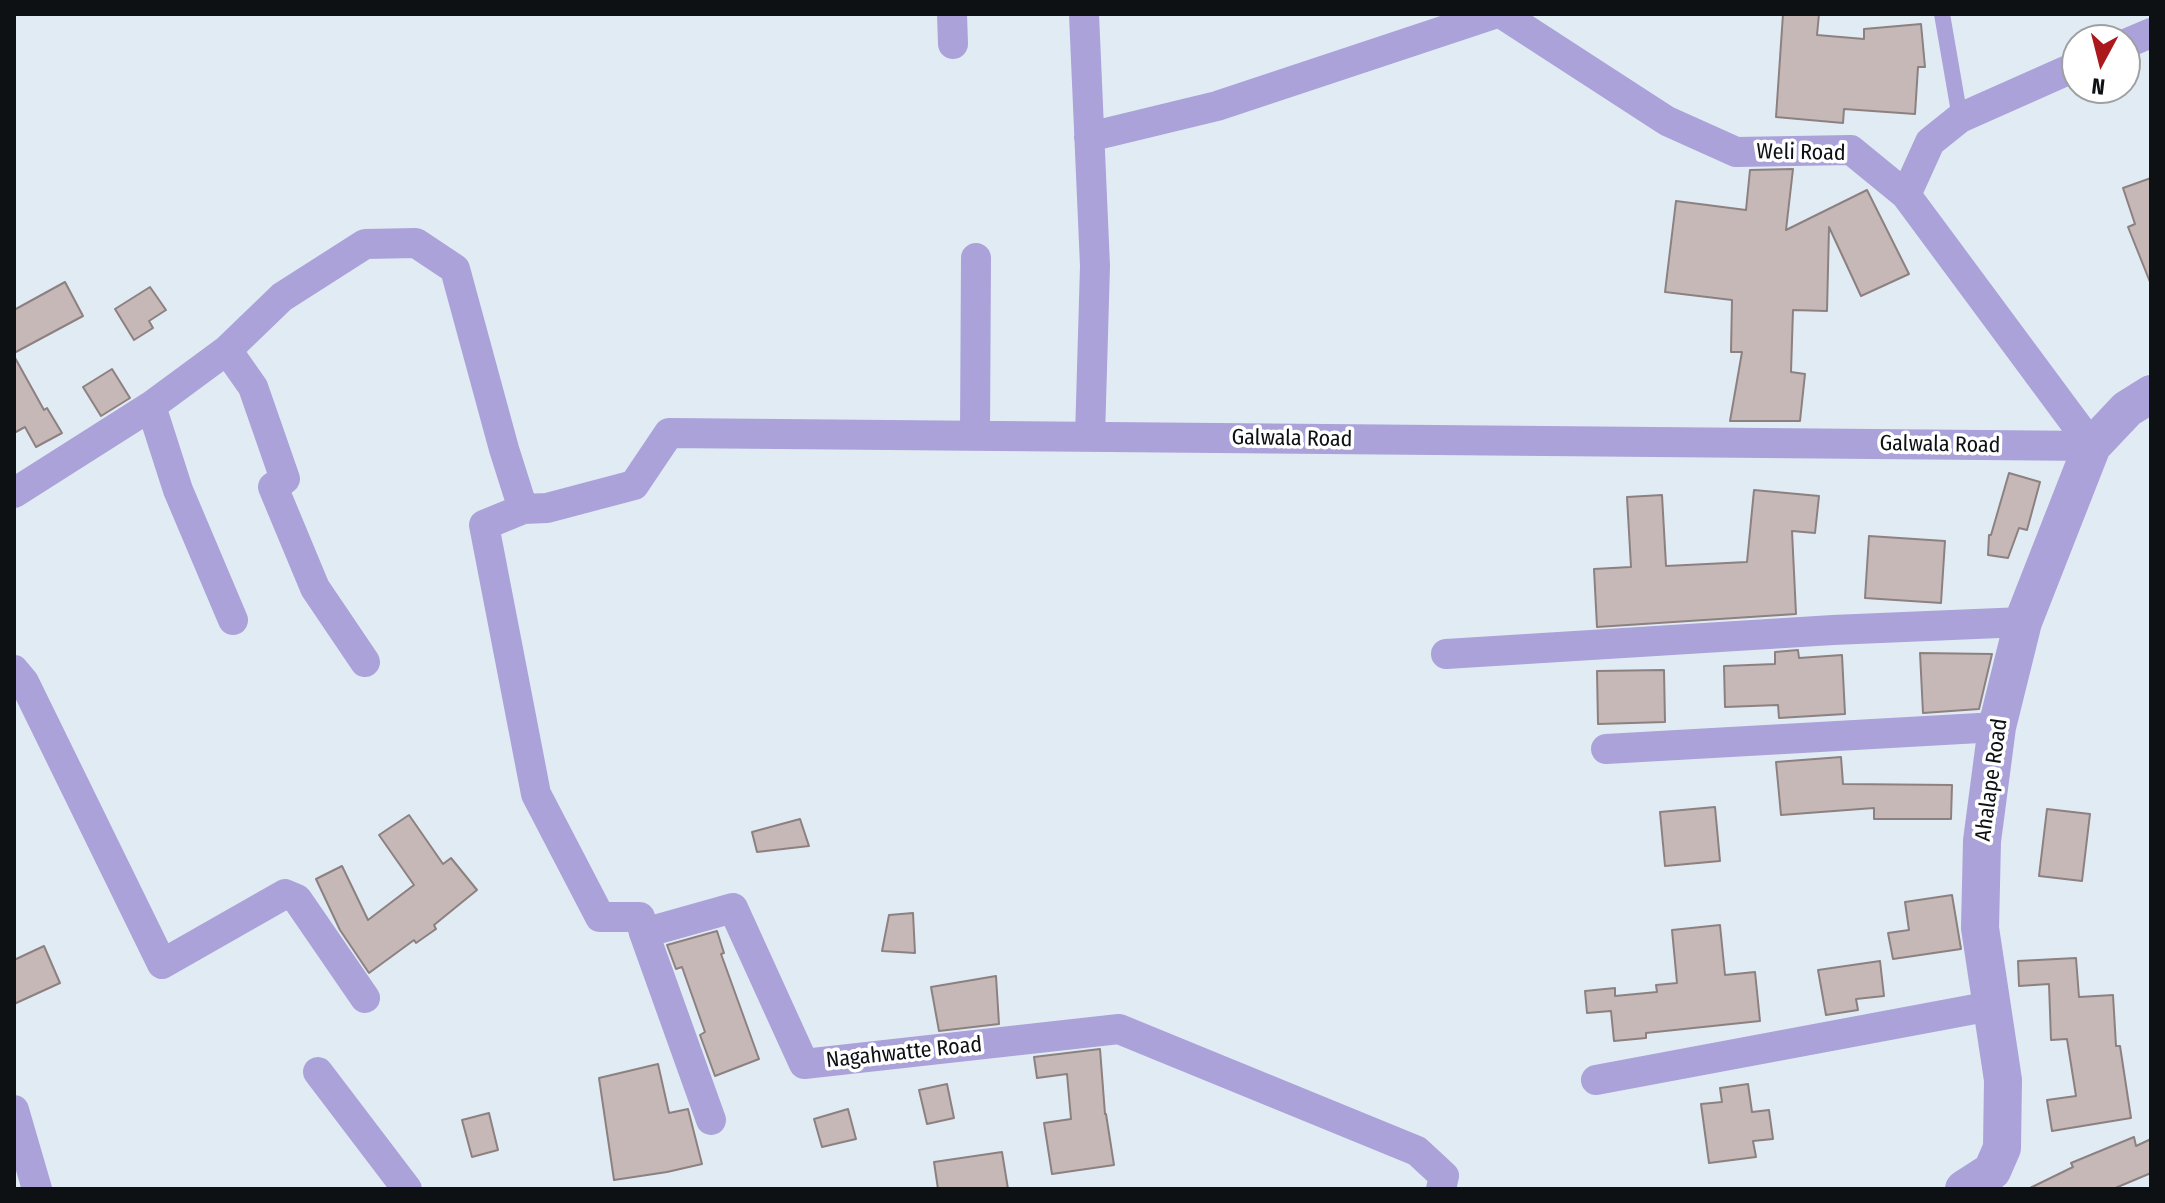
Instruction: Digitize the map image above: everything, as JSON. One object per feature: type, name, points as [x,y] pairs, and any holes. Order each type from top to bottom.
[{"type":"street","points":[[952,14],[953,44]]},
{"type":"street","points":[[1084,14],[1095,266],[1090,437]]},
{"type":"street","points":[[1089,137],[1217,106],[1494,14]]},
{"type":"street","name":"Weli Road","points":[[1502,14],[1667,121],[1736,152],[1851,150],[1906,195],[2092,446]]},
{"type":"street","points":[[1906,195],[1930,142],[1960,118],[2061,73]]},
{"type":"street","points":[[14,493],[151,406],[227,350],[282,297],[365,244],[416,243],[455,269],[523,509],[484,525],[536,794],[600,917],[640,917],[711,1120]]},
{"type":"street","points":[[975,434],[976,258]]},
{"type":"street","points":[[227,350],[253,387],[285,479],[273,487],[315,588],[365,662]]},
{"type":"street","name":"Ahalape Road","points":[[1964,1189],[1992,1171],[2002,1148],[2003,1080],[1980,928],[1982,856],[1997,727],[2023,622],[2092,446],[2127,409],[2151,394]]},
{"type":"street","points":[[151,406],[178,490],[233,620]]},
{"type":"street","name":"Galwala Road","points":[[523,509],[547,508],[634,485],[669,433],[2092,446]]},
{"type":"street","points":[[1446,654],[1833,630],[2023,622]]},
{"type":"street","points":[[14,670],[24,682],[162,964],[285,894],[297,899],[365,998]]},
{"type":"street","points":[[1606,749],[1997,727]]},
{"type":"street","name":"Nagahwatte Road","points":[[644,933],[733,908],[804,1064],[1119,1029],[1417,1151],[1444,1176],[1441,1189]]},
{"type":"street","points":[[1596,1080],[1991,1006]]},
{"type":"street","points":[[318,1072],[407,1189]]},
{"type":"street","points":[[14,1110],[37,1189]]},
{"type":"lane","points":[[1942,14],[1960,118]]},
{"type":"building","points":[[1783,14],[1819,14],[1817,35],[1864,39],[1864,29],[1921,24],[1925,67],[1918,67],[1915,114],[1844,109],[1843,123],[1776,117]]},
{"type":"building","points":[[1793,169],[1786,230],[1867,190],[1909,274],[1861,296],[1829,227],[1827,311],[1793,310],[1791,372],[1805,374],[1800,421],[1730,421],[1742,352],[1731,352],[1732,300],[1665,292],[1676,201],[1746,210],[1750,170]]},
{"type":"building","points":[[2151,178],[2150,282],[2128,227],[2135,224],[2123,188]]},
{"type":"building","points":[[65,282],[83,316],[14,353],[14,310]]},
{"type":"building","points":[[150,287],[166,310],[149,321],[153,328],[134,340],[115,309]]},
{"type":"building","points":[[14,356],[44,410],[47,408],[62,433],[36,447],[25,427],[14,433]]},
{"type":"building","points":[[112,369],[130,398],[101,416],[83,387]]},
{"type":"building","points":[[2009,473],[2040,482],[2027,530],[2019,528],[2008,558],[1988,555],[1989,535]]},
{"type":"building","points":[[1754,490],[1819,496],[1815,533],[1792,531],[1796,614],[1597,627],[1594,569],[1631,567],[1627,497],[1662,495],[1666,566],[1747,562]]},
{"type":"building","points":[[1869,536],[1945,541],[1941,603],[1865,598]]},
{"type":"building","points":[[1798,650],[1799,658],[1842,655],[1845,714],[1779,718],[1778,705],[1725,707],[1724,666],[1775,664],[1775,652]]},
{"type":"building","points":[[1920,653],[1992,654],[1979,709],[1923,713]]},
{"type":"building","points":[[1664,670],[1665,722],[1598,724],[1597,671]]},
{"type":"building","points":[[1841,757],[1843,784],[1952,785],[1951,819],[1874,819],[1874,808],[1781,815],[1776,762]]},
{"type":"building","points":[[1715,807],[1720,861],[1665,866],[1660,812]]},
{"type":"building","points":[[2047,809],[2090,814],[2082,881],[2039,876]]},
{"type":"building","points":[[409,815],[443,864],[451,858],[477,890],[434,925],[436,929],[416,943],[414,940],[369,973],[340,930],[316,879],[342,866],[368,920],[414,885],[379,835]]},
{"type":"building","points":[[800,819],[809,846],[757,852],[752,832]]},
{"type":"building","points":[[1952,895],[1961,949],[1893,959],[1888,933],[1909,930],[1905,902]]},
{"type":"building","points":[[913,913],[915,953],[882,951],[889,915]]},
{"type":"building","points":[[1720,925],[1725,975],[1755,972],[1760,1021],[1646,1033],[1646,1038],[1614,1041],[1611,1011],[1587,1013],[1585,991],[1615,988],[1615,996],[1657,992],[1656,985],[1677,983],[1672,930]]},
{"type":"building","points":[[717,931],[724,953],[721,954],[759,1059],[715,1076],[700,1035],[705,1032],[682,967],[676,969],[667,945]]},
{"type":"building","points":[[44,946],[60,983],[14,1004],[14,960]]},
{"type":"building","points":[[2076,958],[2079,997],[2113,995],[2116,1046],[2120,1046],[2131,1118],[2052,1131],[2047,1100],[2076,1096],[2067,1039],[2051,1040],[2049,984],[2019,986],[2018,961]]},
{"type":"building","points":[[1880,961],[1884,996],[1856,999],[1858,1010],[1826,1015],[1818,970]]},
{"type":"building","points":[[996,976],[999,1024],[939,1031],[931,987]]},
{"type":"building","points":[[1100,1049],[1105,1114],[1114,1165],[1052,1174],[1044,1123],[1071,1119],[1067,1074],[1037,1078],[1034,1057]]},
{"type":"building","points":[[658,1064],[669,1113],[688,1109],[702,1164],[614,1180],[599,1078]]},
{"type":"building","points":[[947,1084],[954,1118],[927,1124],[919,1090]]},
{"type":"building","points":[[1748,1084],[1752,1112],[1769,1110],[1773,1139],[1753,1141],[1756,1157],[1709,1163],[1701,1104],[1722,1102],[1720,1088]]},
{"type":"building","points":[[848,1109],[856,1139],[822,1147],[814,1119]]},
{"type":"building","points":[[489,1113],[498,1150],[472,1157],[462,1120]]},
{"type":"building","points":[[2134,1137],[2136,1146],[2151,1139],[2151,1173],[2113,1189],[2028,1189],[2073,1167],[2071,1163]]},
{"type":"building","points":[[1002,1152],[1008,1189],[938,1189],[934,1162]]}]
